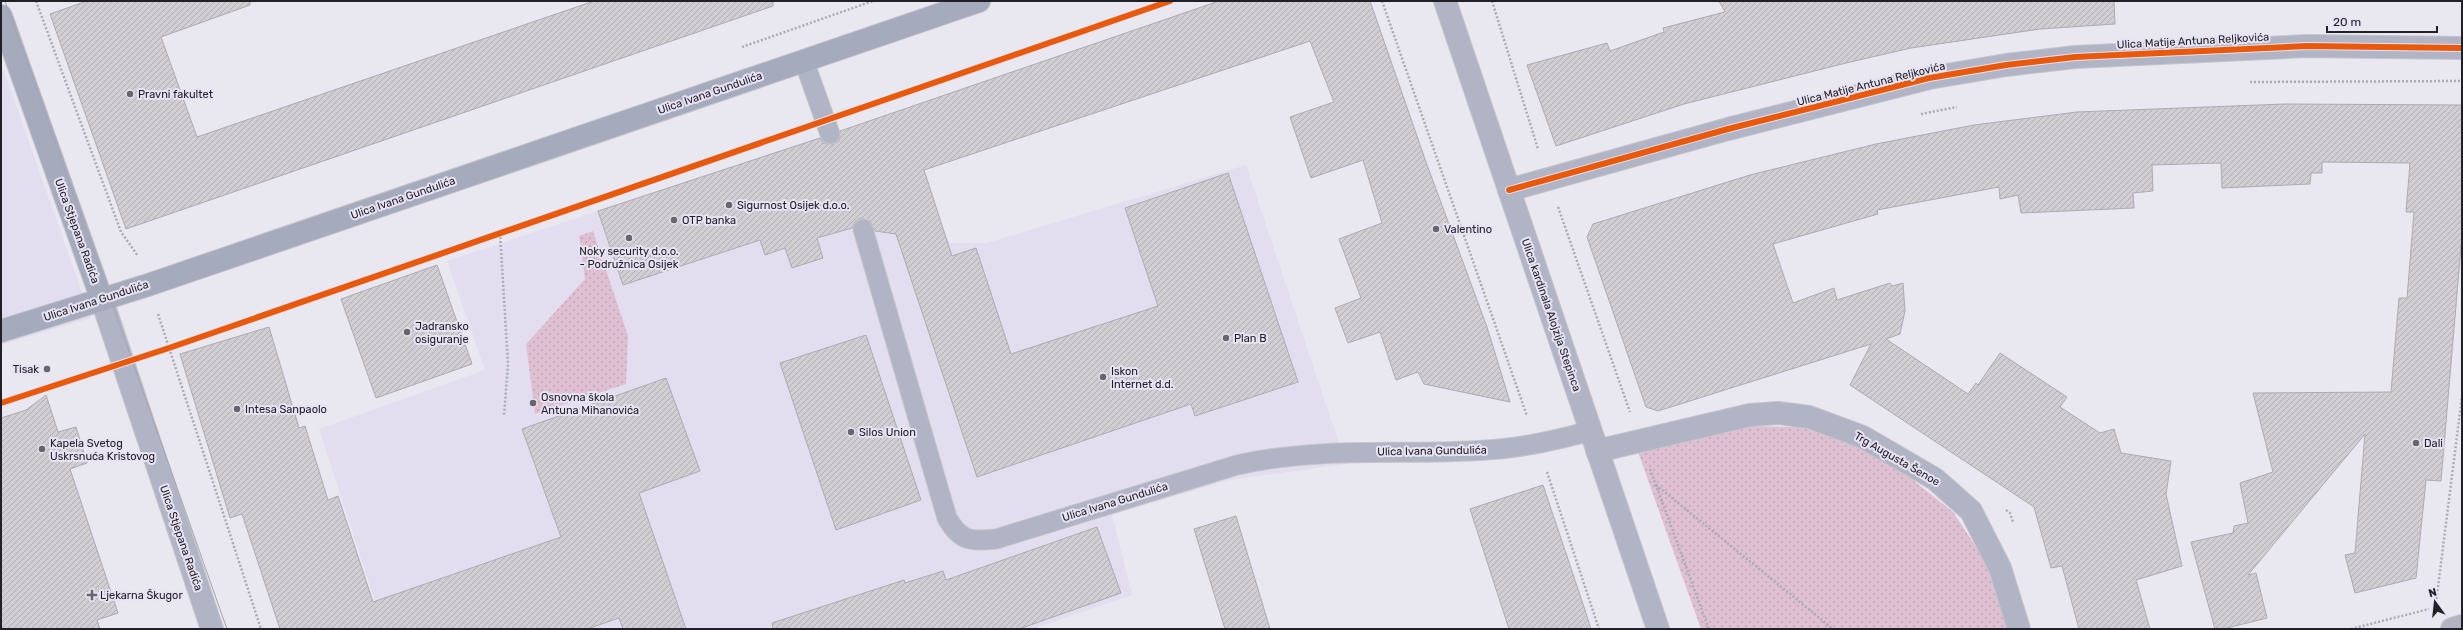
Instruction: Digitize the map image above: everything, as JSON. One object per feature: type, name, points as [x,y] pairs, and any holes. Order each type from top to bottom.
[{"type":"main road","name":"Ulica Ivana Gundulića","points":[[1,331],[102,300],[979,1]]},
{"type":"main road","name":"Ulica Stjepana Radića","points":[[1,16],[102,300]]},
{"type":"street","name":"Ulica kardinala Alojzija Stepinca","points":[[1445,1],[1658,629]]},
{"type":"street","name":"Ulica Matije Antuna Reljkovića","points":[[1509,190],[1546,178],[1929,78],[2006,65],[2075,57],[2307,46],[2462,48]]},
{"type":"street","name":"Ulica Stjepana Radića","points":[[102,300],[212,629]]},
{"type":"street","name":"Trg Augusta Šenoe","points":[[1594,441],[1640,440],[1750,415],[1778,413],[1809,417],[1863,437],[1935,479],[1971,511],[2000,568],[2019,629]]},
{"type":"street","points":[[2452,629],[2462,626]]},
{"type":"lane","points":[[804,61],[830,134]]},
{"type":"lane","name":"Ulica Ivana Gundulića","points":[[863,229],[947,518],[962,536],[976,542],[996,539],[1237,465],[1269,458],[1326,453],[1487,450],[1538,444],[1594,441]]},
{"type":"path","points":[[1382,1],[1538,444],[1599,629]]},
{"type":"path","points":[[1492,1],[1546,178]]},
{"type":"path","points":[[2248,82],[2462,82]]},
{"type":"path","points":[[1913,116],[1959,106]]},
{"type":"path","points":[[1566,204],[1558,206],[1656,485],[1709,629]]},
{"type":"path","points":[[492,235],[507,230]]},
{"type":"path","points":[[500,233],[508,364],[504,416]]},
{"type":"path","points":[[123,363],[176,346]]},
{"type":"path","points":[[2436,607],[2462,396]]},
{"type":"path","points":[[1656,485],[1833,629]]},
{"type":"path","points":[[2351,629],[2442,606]]},
{"type":"shaded area","points":[[1,63],[91,318],[1,345]]},
{"type":"shaded area","points":[[904,110],[948,243],[987,243],[1246,165],[1346,464],[1229,480],[1112,515],[1132,595],[1033,629],[384,629],[319,429],[485,370],[447,261]]},
{"type":"shaded area","points":[[593,231],[628,336],[626,384],[535,414],[526,344],[585,279],[579,236]]},
{"type":"shaded area","points":[[1739,426],[1801,427],[1866,450],[1913,480],[1953,512],[1986,562],[2018,629],[1701,629],[1638,452]]},
{"type":"building","points":[[87,1],[250,1],[250,5],[161,37],[197,137],[594,1],[773,1],[773,6],[126,229],[50,14]]},
{"type":"building","points":[[1219,1],[1370,1],[1426,162],[1487,327],[1510,402],[1424,384],[1418,372],[1396,380],[1380,332],[1348,343],[1335,308],[1361,298],[1339,239],[1382,223],[1363,160],[1311,178],[1290,117],[1334,102],[1310,41],[924,170],[952,256],[976,248],[1011,354],[1158,306],[1125,208],[1228,173],[1298,382],[1195,416],[1191,404],[977,477],[896,234],[875,231],[870,221],[860,218],[855,222],[852,228],[817,238],[823,258],[792,268],[785,248],[765,255],[760,240],[623,285],[598,211],[820,138],[823,143],[833,144],[839,141],[840,131]]},
{"type":"building","points":[[1719,1],[2114,1],[2115,24],[2040,29],[1911,48],[1684,104],[1556,146],[1527,65],[1607,43],[1610,51],[1664,32],[1663,28],[1725,12]]},
{"type":"building","points":[[2285,104],[2462,105],[2462,235],[2441,481],[2426,480],[2416,578],[2355,593],[2345,555],[2355,553],[2365,434],[2248,575],[2256,573],[2267,618],[2223,629],[2215,629],[2191,542],[2233,533],[2234,526],[2248,523],[2240,483],[2273,472],[2253,393],[2391,392],[2399,298],[2407,298],[2414,212],[2406,212],[2410,163],[2322,162],[2322,173],[2311,173],[2310,184],[2222,188],[2221,163],[2152,165],[2153,191],[2133,193],[2134,208],[2021,213],[2018,195],[2000,199],[1999,187],[1877,210],[1878,214],[1773,244],[1793,303],[1834,288],[1837,300],[1890,283],[1892,286],[1903,283],[1905,311],[1900,334],[1886,339],[1968,394],[1976,383],[1978,385],[2000,353],[2067,397],[2060,407],[2100,433],[2114,429],[2121,453],[2171,461],[2166,494],[2182,566],[2136,580],[2150,629],[2079,629],[2062,566],[2051,568],[2034,507],[1850,385],[1871,344],[1658,411],[1646,407],[1587,237],[1593,224],[1750,175],[1876,144],[1974,125],[2077,112]]},
{"type":"building","name":"Jadransko osiguranje","points":[[437,265],[472,364],[376,398],[341,299]]},
{"type":"building","points":[[269,327],[299,428],[305,426],[328,500],[338,496],[373,602],[561,537],[522,429],[666,378],[700,471],[639,493],[686,629],[623,629],[619,618],[587,629],[280,629],[242,514],[230,518],[180,354]]},
{"type":"building","name":"Silos Union","points":[[866,335],[921,500],[836,530],[780,363]]},
{"type":"building","points":[[46,395],[58,432],[76,427],[87,463],[70,469],[118,613],[97,620],[100,629],[1,629],[1,418],[26,410]]},
{"type":"building","points":[[1543,485],[1591,629],[1509,629],[1470,509]]},
{"type":"building","points":[[1236,516],[1270,629],[1225,629],[1194,529]]},
{"type":"building","points":[[1097,527],[1121,593],[1019,629],[773,629],[772,623],[904,580],[905,583],[943,571],[946,580]]},
{"type":"tram line","points":[[5,1],[227,629]]},
{"type":"cycle path","points":[[1,403],[169,348],[1170,1]]},
{"type":"cycle path","points":[[1509,190],[1728,129],[1929,78],[2006,65],[2075,57],[2307,46],[2462,48]]},
{"type":"place","name":"Pravni fakultet","points":[[130,94]]},
{"type":"place","name":"Sigurnost Osijek d.o.o.","points":[[729,205]]},
{"type":"place","name":"OTP banka","points":[[674,220]]},
{"type":"place","name":"Valentino","points":[[1436,229]]},
{"type":"place","name":"Noky security d.o.o. - Podružnica Osijek","points":[[629,238]]},
{"type":"place","name":"Jadransko osiguranje","points":[[407,332]]},
{"type":"place","name":"Plan B","points":[[1226,338]]},
{"type":"place","name":"Tisak","points":[[47,369]]},
{"type":"place","name":"Iskon Internet d.d.","points":[[1103,377]]},
{"type":"place","name":"Osnovna škola Antuna Mihanovića","points":[[533,403]]},
{"type":"place","name":"Intesa Sanpaolo","points":[[237,409]]},
{"type":"place","name":"Silos Union","points":[[851,432]]},
{"type":"place","name":"Dali","points":[[2416,443]]},
{"type":"place","name":"Kapela Svetog Uskrsnuća Kristovog","points":[[42,449]]},
{"type":"place","name":"Ljekarna Škugor","points":[[92,595]]}]
